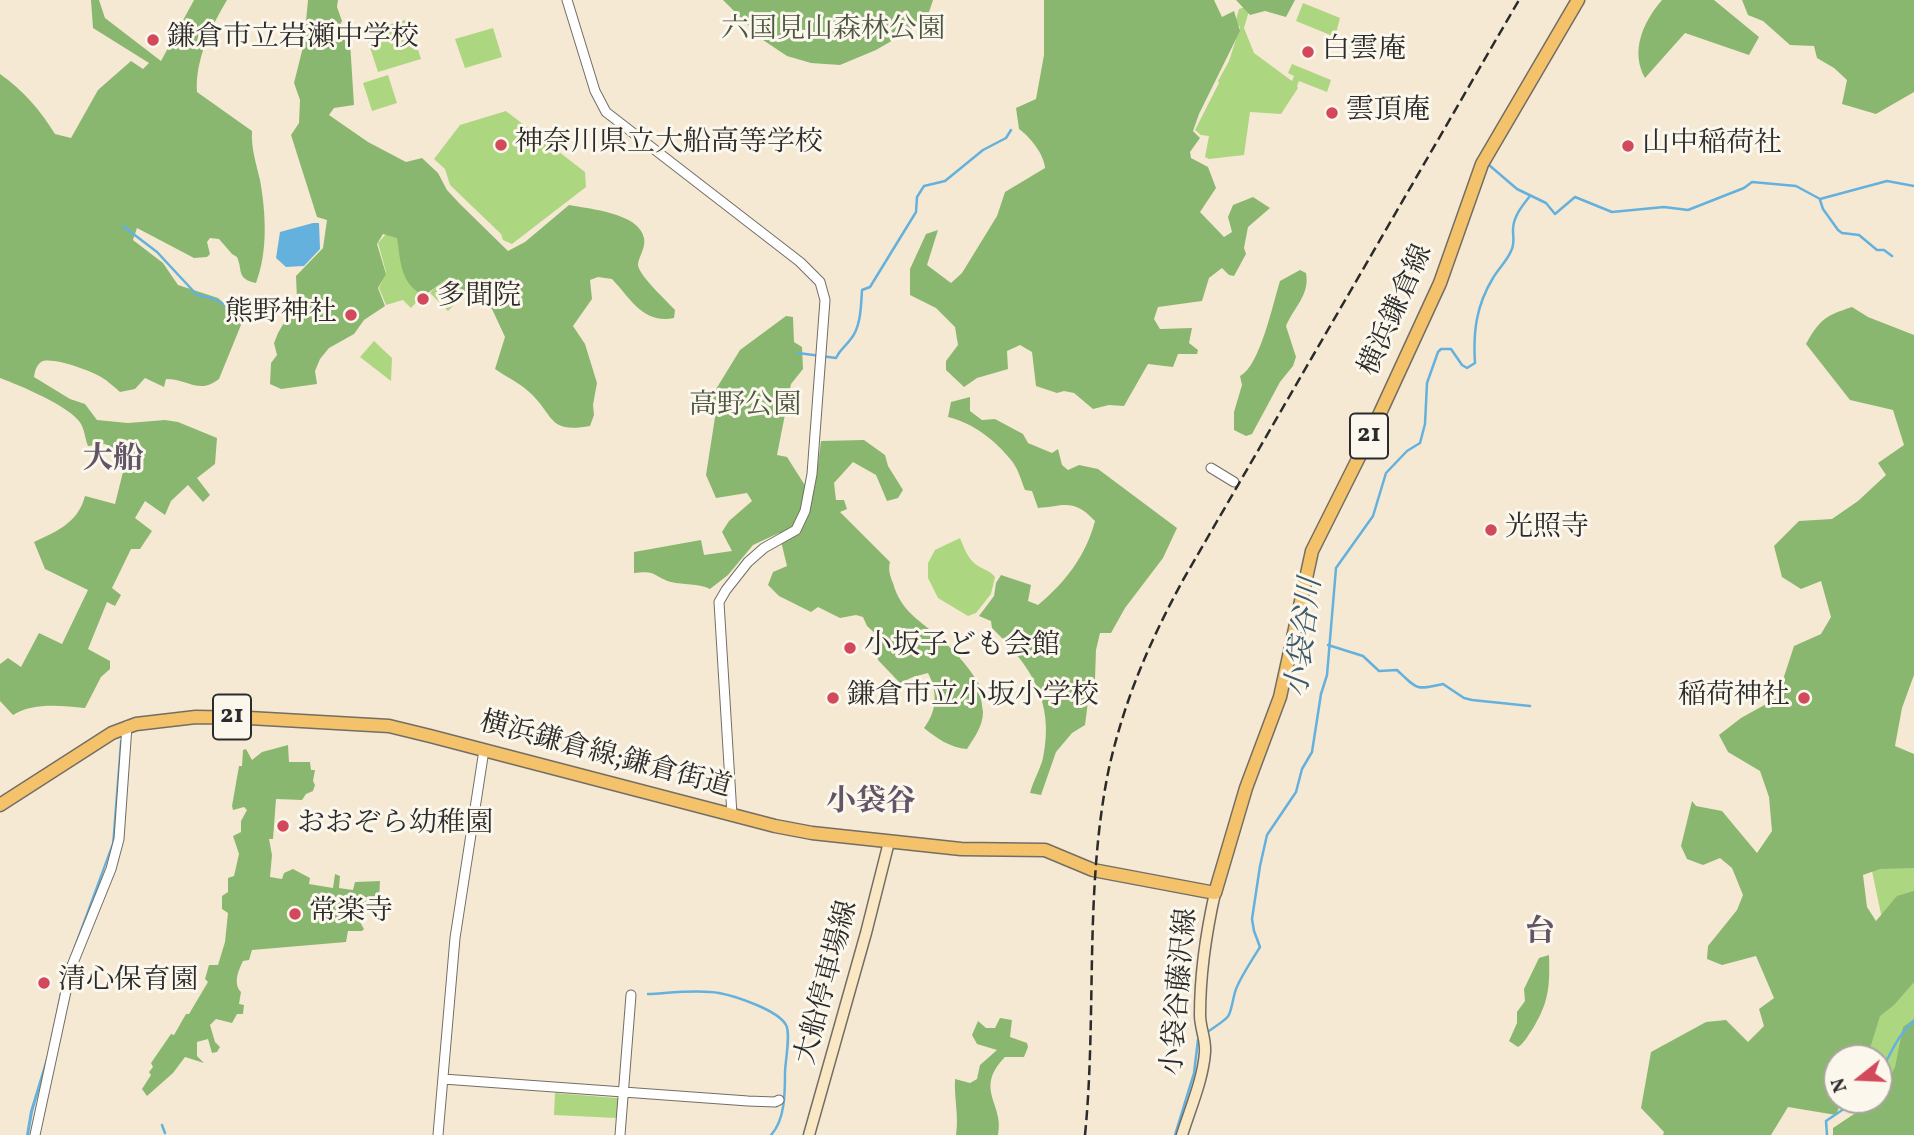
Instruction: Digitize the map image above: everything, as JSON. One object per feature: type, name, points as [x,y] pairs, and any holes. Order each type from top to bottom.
[{"type":"main road","name":"横浜鎌倉線","points":[[1215,892],[1247,788],[1280,697],[1312,551],[1369,438],[1440,283],[1482,164],[1578,0]]},
{"type":"main road","name":"横浜鎌倉線;鎌倉街道","points":[[0,805],[127,726],[196,717],[388,726],[812,834],[961,849],[1045,850],[1093,870],[1215,892]]},
{"type":"main road","name":"大船停車場線","points":[[809,1135],[889,842]]},
{"type":"main road","name":"小袋谷藤沢線","points":[[1182,1135],[1206,1051],[1200,1018],[1200,990],[1215,892]]},
{"type":"street","points":[[567,0],[595,91],[606,112],[811,272],[822,286],[825,300],[812,474],[805,511],[796,530],[764,548],[748,562],[719,602],[732,815]]},
{"type":"street","points":[[1211,468],[1234,482]]},
{"type":"street","points":[[35,1135],[71,968],[111,869],[119,839],[127,726]]},
{"type":"street","points":[[438,1135],[455,939],[484,750]]},
{"type":"street","points":[[620,1135],[631,995]]},
{"type":"street","points":[[443,1079],[775,1102],[779,1100]]},
{"type":"green space","points":[[91,0],[99,0],[105,18],[161,61],[194,0],[227,0],[201,56],[197,92],[252,131],[264,206],[263,258],[256,283],[245,279],[237,257],[219,239],[210,238],[207,242],[210,254],[207,257],[194,258],[137,228],[133,240],[163,263],[178,285],[218,298],[243,320],[219,379],[212,384],[199,386],[166,379],[164,387],[145,378],[135,389],[120,392],[101,377],[71,365],[46,361],[37,367],[34,377],[70,399],[85,404],[97,420],[128,423],[165,420],[178,422],[217,438],[215,464],[197,478],[210,495],[203,502],[188,485],[171,501],[165,515],[145,501],[135,518],[152,531],[140,549],[131,549],[112,588],[121,595],[115,606],[107,602],[88,649],[110,661],[110,669],[101,677],[85,708],[39,707],[13,715],[0,701],[0,664],[8,658],[21,667],[39,633],[62,644],[88,590],[45,569],[34,542],[72,520],[85,496],[115,504],[127,456],[105,444],[88,446],[76,417],[44,397],[0,378],[0,74],[30,101],[55,134],[71,138],[98,90],[131,61],[143,69],[149,63],[93,28]]},
{"type":"green space","points":[[308,0],[338,0],[337,7],[342,21],[335,34],[350,42],[354,105],[334,108],[329,115],[368,142],[406,162],[422,158],[438,173],[447,190],[459,203],[508,251],[525,242],[569,205],[624,218],[640,230],[644,242],[639,269],[675,310],[674,318],[663,319],[646,314],[612,279],[598,277],[590,280],[592,299],[573,326],[585,344],[597,383],[594,415],[590,426],[576,428],[558,425],[528,391],[495,369],[505,337],[492,309],[446,279],[424,296],[416,291],[403,272],[397,238],[383,234],[377,244],[386,274],[378,288],[385,306],[364,320],[354,334],[329,348],[315,371],[317,384],[281,389],[270,384],[271,363],[277,355],[274,343],[297,300],[296,276],[323,248],[327,220],[317,217],[291,135],[299,123],[300,100],[294,83],[304,43]]},
{"type":"green space","name":"六国見山森林公園","points":[[723,0],[933,0],[926,21],[876,50],[840,65],[811,63],[787,56],[763,40]]},
{"type":"green space","points":[[1044,0],[1214,0],[1222,17],[1234,11],[1240,31],[1193,131],[1200,138],[1190,152],[1191,158],[1208,167],[1216,188],[1200,212],[1224,237],[1232,232],[1228,217],[1233,205],[1253,197],[1270,208],[1248,227],[1244,248],[1246,254],[1234,276],[1222,268],[1209,278],[1202,301],[1158,307],[1154,319],[1160,329],[1192,328],[1189,343],[1198,350],[1197,354],[1178,354],[1173,367],[1148,364],[1124,406],[1109,405],[1093,409],[1074,393],[1057,393],[1036,386],[1032,352],[1020,345],[1007,351],[1008,369],[977,378],[964,387],[946,370],[946,361],[958,345],[955,327],[936,308],[910,295],[910,269],[926,234],[938,230],[927,265],[951,283],[962,273],[997,216],[1005,192],[1045,168],[1036,146],[1019,129],[1016,108],[1036,99],[1044,55]]},
{"type":"green space","points":[[1236,0],[1295,0],[1286,17],[1265,11],[1250,15]]},
{"type":"green space","points":[[1662,0],[1714,0],[1759,37],[1749,55],[1685,33],[1645,78],[1639,58],[1641,37],[1649,18]]},
{"type":"green space","points":[[1742,0],[1914,0],[1914,92],[1876,114],[1842,104],[1847,80],[1817,58],[1814,46],[1790,45],[1763,21],[1748,15]]},
{"type":"green space","points":[[1303,3],[1340,18],[1335,37],[1296,21]]},
{"type":"green space","points":[[1245,7],[1249,11],[1244,28],[1254,53],[1292,81],[1294,76],[1288,73],[1292,64],[1331,80],[1327,92],[1299,81],[1298,88],[1281,114],[1250,112],[1244,155],[1209,159],[1205,157],[1209,136],[1201,135],[1195,130],[1229,61],[1240,27],[1235,23],[1239,9]]},
{"type":"green space","points":[[408,19],[421,59],[378,72],[365,32]]},
{"type":"green space","points":[[493,28],[502,57],[465,68],[455,39]]},
{"type":"green space","points":[[388,75],[397,103],[372,111],[363,83]]},
{"type":"green space","points":[[506,111],[585,172],[586,187],[512,244],[503,240],[501,234],[450,185],[445,169],[434,159],[460,125]]},
{"type":"green space","points":[[410,232],[413,279],[422,296],[411,308],[403,300],[386,305],[379,288],[386,272],[378,243],[385,235]]},
{"type":"green space","points":[[1300,270],[1306,273],[1306,288],[1286,326],[1296,357],[1252,434],[1246,436],[1234,430],[1234,412],[1242,385],[1240,376],[1254,360],[1260,347],[1280,281]]},
{"type":"green space","points":[[447,274],[467,292],[448,311],[430,293]]},
{"type":"green space","points":[[1852,307],[1868,317],[1914,335],[1914,675],[1902,708],[1895,746],[1914,754],[1914,868],[1880,869],[1863,875],[1867,907],[1876,921],[1897,896],[1914,891],[1914,982],[1894,1005],[1880,1016],[1871,1044],[1823,1044],[1823,1113],[1788,1107],[1771,1135],[1663,1135],[1664,1132],[1641,1108],[1651,1052],[1706,1022],[1726,1020],[1748,1042],[1764,1026],[1759,1009],[1774,998],[1756,956],[1722,965],[1707,959],[1708,946],[1737,910],[1743,895],[1732,868],[1720,858],[1703,865],[1687,859],[1681,846],[1692,801],[1696,806],[1722,811],[1757,853],[1772,831],[1769,797],[1760,771],[1728,752],[1719,735],[1741,718],[1777,698],[1794,646],[1821,634],[1831,617],[1821,581],[1801,589],[1782,577],[1774,546],[1799,521],[1832,519],[1858,501],[1886,475],[1878,463],[1904,445],[1893,410],[1850,400],[1806,344],[1815,329],[1835,313]]},
{"type":"green space","name":"高野公園","points":[[786,316],[793,317],[794,342],[802,347],[803,369],[791,384],[777,455],[787,457],[806,487],[815,486],[821,441],[864,440],[885,455],[888,466],[903,490],[898,498],[887,501],[876,475],[853,462],[834,483],[836,500],[844,500],[847,509],[840,512],[890,562],[889,570],[896,593],[906,608],[953,650],[982,689],[981,722],[967,749],[944,742],[924,728],[932,715],[935,701],[928,673],[900,683],[878,660],[877,635],[867,626],[863,617],[856,615],[840,618],[818,607],[811,612],[779,596],[768,585],[773,572],[787,566],[779,533],[753,545],[728,575],[710,589],[671,582],[651,573],[634,573],[634,552],[701,540],[704,555],[732,551],[722,532],[729,521],[752,501],[747,493],[716,498],[706,475],[716,411],[697,413],[697,396],[713,394],[740,350]]},
{"type":"green space","points":[[374,341],[392,358],[391,381],[360,357]]},
{"type":"green space","points":[[970,397],[970,411],[982,420],[995,419],[1023,434],[1028,443],[1052,453],[1058,449],[1062,465],[1068,470],[1079,465],[1098,469],[1177,528],[1163,558],[1125,608],[1111,633],[1100,633],[1096,650],[1095,679],[1090,686],[1085,725],[1072,733],[1056,752],[1041,795],[1030,793],[1043,758],[1046,738],[1042,702],[1028,670],[1018,656],[992,628],[991,621],[979,616],[994,596],[996,583],[1001,575],[1031,585],[1028,601],[1038,605],[1074,567],[1095,521],[1074,506],[1038,508],[1032,491],[1025,490],[1016,467],[998,446],[975,428],[948,417],[951,402]]},
{"type":"green space","points":[[960,538],[973,562],[995,577],[991,594],[976,613],[968,616],[938,598],[928,578],[928,563],[935,550]]},
{"type":"green space","points":[[288,745],[289,762],[310,762],[311,770],[315,770],[315,785],[313,791],[306,794],[302,800],[276,799],[273,839],[269,839],[272,855],[270,877],[282,879],[284,873],[293,869],[310,878],[309,884],[333,888],[335,874],[340,876],[339,888],[353,890],[355,882],[380,881],[379,901],[371,907],[362,904],[357,908],[356,915],[364,929],[348,931],[346,942],[252,950],[249,960],[243,961],[237,977],[241,992],[239,1004],[244,1005],[243,1014],[237,1014],[232,1023],[216,1019],[210,1025],[215,1042],[220,1047],[217,1052],[212,1053],[208,1039],[197,1042],[197,1056],[204,1063],[185,1057],[173,1073],[147,1096],[142,1089],[151,1075],[151,1063],[171,1034],[174,1035],[186,1014],[189,1014],[208,982],[205,979],[209,965],[218,965],[225,942],[228,913],[222,909],[222,896],[228,892],[228,878],[234,876],[239,854],[233,836],[241,832],[241,821],[247,810],[244,807],[233,810],[232,806],[239,766],[242,766],[243,750],[246,749],[252,760],[262,752]]},
{"type":"green space","points":[[1914,760],[1914,1135],[1878,1122],[1869,1114],[1893,1114],[1893,1044],[1823,1044],[1823,1056],[1797,1052],[1885,933],[1869,857]]},
{"type":"green space","points":[[1549,955],[1549,985],[1542,1011],[1524,1042],[1518,1047],[1509,1041],[1517,1023],[1517,1012],[1525,1001],[1524,989],[1539,958]]},
{"type":"green space","points":[[1000,1018],[1012,1020],[1010,1037],[1027,1043],[1028,1047],[1024,1057],[1005,1057],[991,1079],[992,1097],[998,1114],[998,1135],[956,1135],[955,1079],[970,1083],[977,1079],[980,1065],[997,1050],[977,1044],[972,1035],[978,1021],[986,1028],[995,1028]]},
{"type":"green space","points":[[1914,1019],[1914,1135],[1833,1135],[1833,1128],[1854,1114],[1893,1114],[1893,1071],[1903,1027]]},
{"type":"green space","points":[[555,1093],[617,1098],[618,1116],[554,1115]]},
{"type":"water","points":[[319,223],[320,249],[304,266],[286,267],[276,258],[280,232]]},
{"type":"water","points":[[120,740],[123,741],[116,836],[90,912],[33,1112],[29,1135],[26,1135],[30,1111],[48,1052],[64,973],[112,843]]},
{"type":"waterway","points":[[798,353],[836,358],[854,335],[860,316],[862,290],[870,287],[916,212],[917,197],[924,186],[945,181],[983,150],[1006,138],[1011,130]]},
{"type":"waterway","points":[[1489,165],[1517,189],[1546,203],[1555,214],[1575,197],[1612,212],[1664,207],[1688,210],[1744,188],[1752,182],[1796,186],[1820,199],[1887,181],[1914,186]]},
{"type":"waterway","name":"小袋谷川","points":[[1209,1031],[1229,1015],[1237,987],[1260,947],[1252,919],[1260,866],[1267,835],[1296,792],[1302,769],[1312,752],[1321,694],[1327,675],[1336,568],[1373,516],[1386,473],[1407,451],[1420,443],[1425,424],[1427,383],[1438,352],[1441,349],[1451,349],[1467,368],[1475,363],[1475,330],[1479,309],[1487,288],[1512,248],[1515,221],[1530,196]]},
{"type":"waterway","points":[[1820,200],[1838,230],[1859,235],[1877,250],[1884,250],[1892,256]]},
{"type":"waterway","points":[[123,226],[157,252],[197,295],[215,299],[242,316]]},
{"type":"waterway","points":[[1328,645],[1363,656],[1379,671],[1397,670],[1417,687],[1443,684],[1464,698],[1530,706]]},
{"type":"waterway","points":[[648,994],[693,991],[719,993],[756,1004],[781,1019],[786,1025],[788,1035],[784,1097],[782,1114],[771,1135]]},
{"type":"waterway","points":[[1893,1048],[1914,1021]]},
{"type":"waterway","name":"小袋谷川","points":[[1175,1135],[1194,1073],[1198,1040]]},
{"type":"waterway","points":[[1827,1135],[1826,1121],[1836,1114]]},
{"type":"waterway","points":[[162,1125],[165,1133]]},
{"type":"railway","points":[[1085,1135],[1096,859],[1101,813],[1115,742],[1139,671],[1183,580],[1519,0]]},
{"type":"place","name":"鎌倉市立岩瀬中学校","points":[[153,40]]},
{"type":"place","name":"白雲庵","points":[[1308,52]]},
{"type":"place","name":"雲頂庵","points":[[1332,113]]},
{"type":"place","name":"神奈川県立大船高等学校","points":[[501,145]]},
{"type":"place","name":"山中稲荷社","points":[[1628,146]]},
{"type":"place","name":"多聞院","points":[[423,299]]},
{"type":"place","name":"熊野神社","points":[[351,315]]},
{"type":"place","name":"光照寺","points":[[1491,530]]},
{"type":"place","name":"小坂子ども会館","points":[[850,648]]},
{"type":"place","name":"鎌倉市立小坂小学校","points":[[833,698]]},
{"type":"place","name":"稲荷神社","points":[[1804,698]]},
{"type":"place","name":"おおぞら幼稚園","points":[[283,826]]},
{"type":"place","name":"常楽寺","points":[[295,914]]},
{"type":"place","name":"清心保育園","points":[[44,983]]},
{"type":"district","name":"大船","points":[[113,461]]},
{"type":"district","name":"小袋谷","points":[[871,804]]},
{"type":"district","name":"台","points":[[1540,934]]}]
